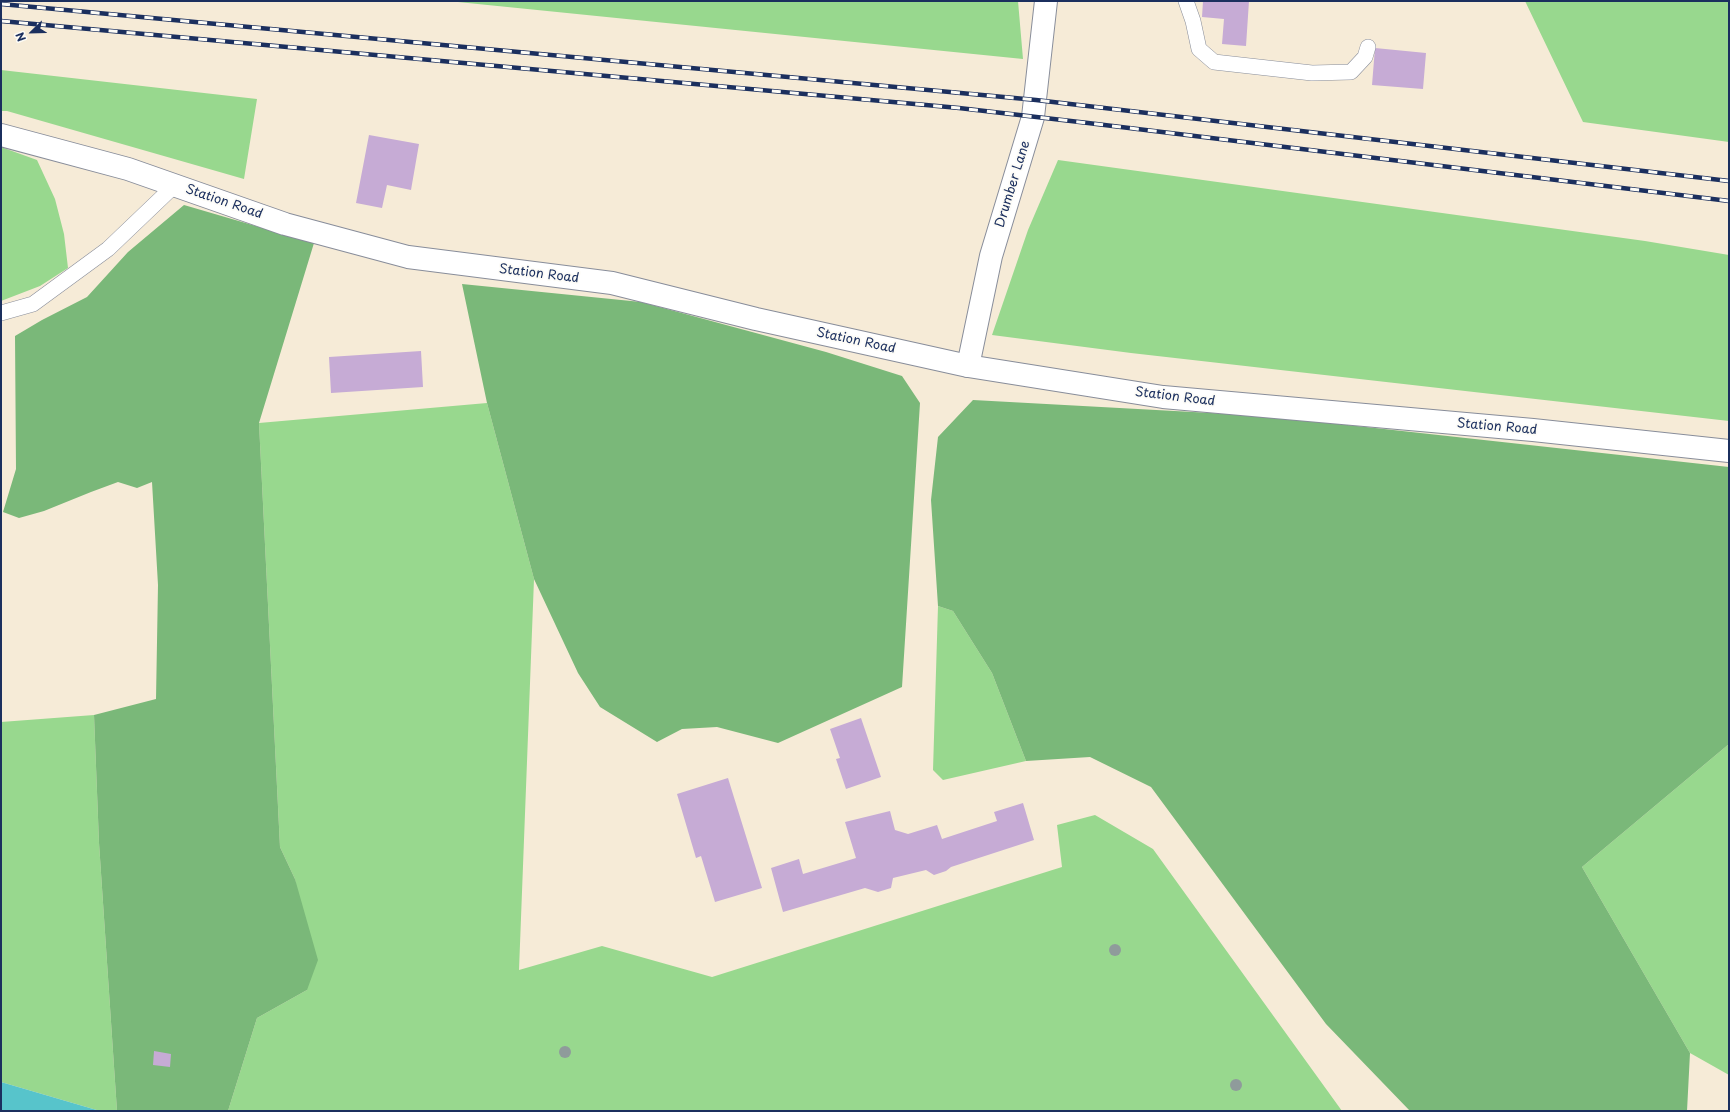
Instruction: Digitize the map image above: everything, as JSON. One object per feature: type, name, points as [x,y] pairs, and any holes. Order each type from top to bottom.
[{"type":"street","name":"Drumber Lane","points":[[968,366],[991,256],[1033,117],[1046,1]]},
{"type":"street","name":"Station Road","points":[[1,135],[128,169],[285,224],[408,257],[612,283],[756,319],[968,366],[1163,397],[1533,430],[1729,451]]},
{"type":"lane","points":[[1186,1],[1193,21],[1199,49],[1214,62],[1312,73],[1350,72],[1365,57],[1368,47]]},
{"type":"lane","points":[[1,313],[33,304],[102,254],[175,185]]},
{"type":"green space","points":[[448,1],[1018,1],[1023,59]]},
{"type":"green space","points":[[1525,1],[1729,1],[1729,142],[1583,122]]},
{"type":"green space","points":[[1,70],[257,99],[244,179],[7,111],[1,111]]},
{"type":"green space","points":[[1,147],[37,160],[55,199],[64,234],[68,268],[40,286],[1,301]]},
{"type":"green space","points":[[1058,160],[1645,241],[1729,255],[1729,421],[1131,353],[992,335],[1028,230]]},
{"type":"green space","points":[[184,205],[314,243],[259,423],[280,847],[295,879],[318,960],[307,990],[257,1018],[228,1111],[117,1111],[99,843],[94,715],[156,699],[158,585],[152,482],[137,488],[118,482],[44,511],[19,518],[3,512],[16,469],[15,336],[42,320],[87,297],[128,252]]},
{"type":"green space","points":[[462,284],[641,302],[826,352],[902,376],[920,403],[902,687],[778,743],[717,727],[682,729],[657,742],[600,707],[578,673],[534,579],[487,403]]},
{"type":"green space","points":[[973,400],[1266,416],[1729,467],[1729,744],[1582,867],[1690,1053],[1687,1111],[1410,1111],[1326,1024],[1151,787],[1090,757],[1026,761],[992,673],[953,611],[938,606],[931,500],[938,437]]},
{"type":"green space","points":[[487,403],[534,579],[519,970],[602,946],[712,977],[1062,867],[1057,825],[1095,815],[1153,849],[1342,1111],[228,1111],[257,1018],[307,990],[295,879],[280,847],[259,423]]},
{"type":"green space","points":[[938,606],[953,611],[992,673],[1026,761],[943,780],[933,770]]},
{"type":"green space","points":[[94,715],[99,843],[117,1111],[100,1111],[1,1082],[1,722]]},
{"type":"green space","points":[[1729,744],[1729,1075],[1690,1053],[1582,867]]},
{"type":"water","points":[[1,1082],[100,1111],[1,1111]]},
{"type":"building","points":[[1203,1],[1249,1],[1246,46],[1222,44],[1224,19],[1202,17]]},
{"type":"building","points":[[1375,48],[1426,53],[1423,89],[1372,85]]},
{"type":"building","points":[[369,135],[419,144],[411,190],[387,185],[382,208],[356,203]]},
{"type":"building","points":[[421,351],[423,387],[331,393],[329,357]]},
{"type":"building","points":[[861,718],[881,777],[846,789],[836,759],[840,758],[830,729]]},
{"type":"building","points":[[728,778],[762,888],[715,902],[701,856],[696,858],[677,794]]},
{"type":"building","points":[[1023,803],[1034,840],[951,867],[946,871],[934,875],[926,870],[893,878],[891,888],[878,892],[865,888],[783,912],[771,868],[799,859],[803,874],[856,858],[845,822],[890,811],[895,830],[908,834],[937,825],[942,839],[997,821],[994,812]]},
{"type":"building","points":[[154,1051],[171,1054],[170,1067],[153,1065]]},
{"type":"railway","points":[[1,4],[1036,100],[1729,181]]},
{"type":"railway","points":[[1,21],[959,108],[1729,201]]}]
